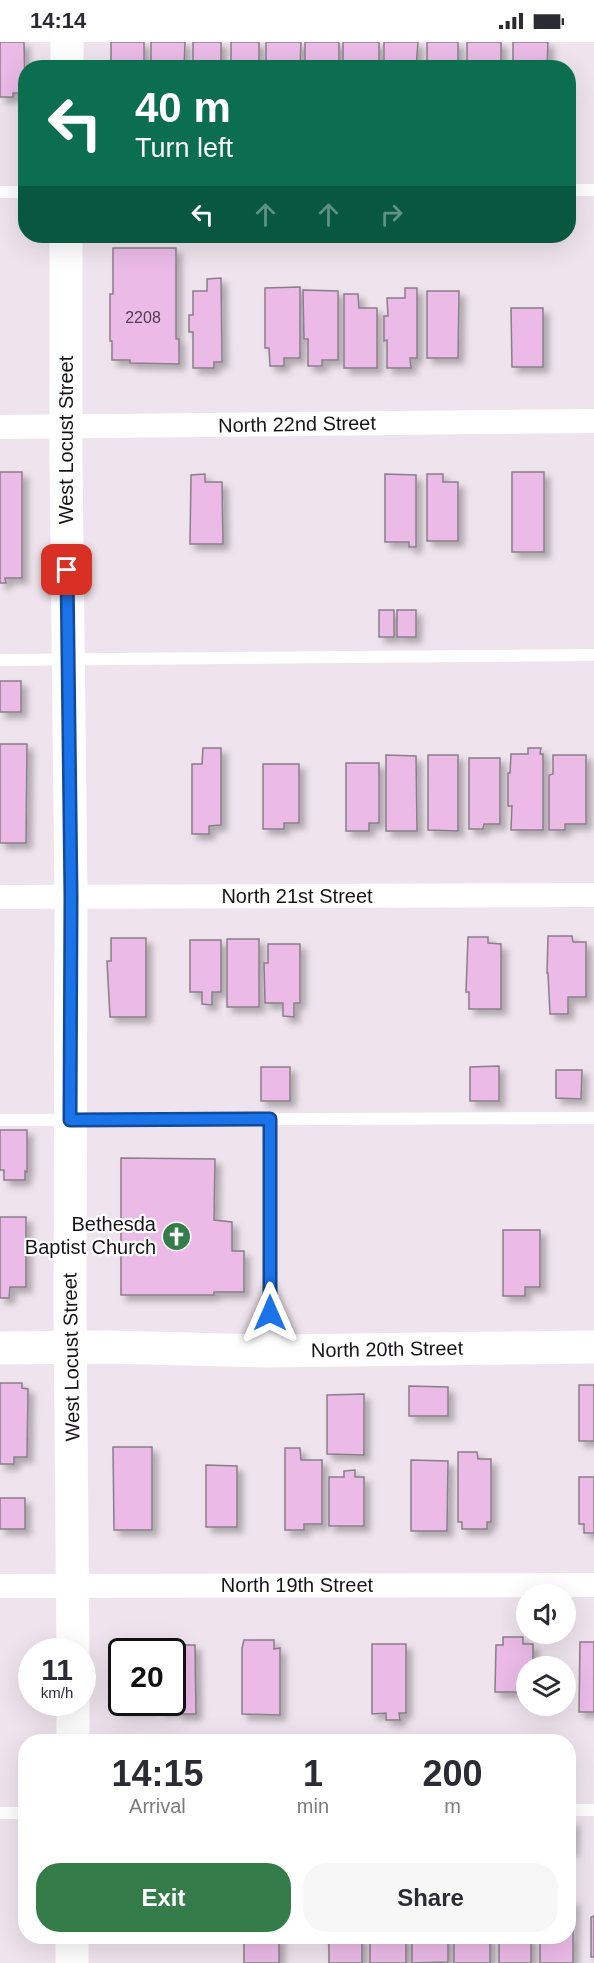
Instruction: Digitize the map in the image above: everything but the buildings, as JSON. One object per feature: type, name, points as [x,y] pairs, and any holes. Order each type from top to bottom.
[{"type":"street","points":[[67,42],[67,60]]},
{"type":"street","name":"West Locust Street","points":[[66,243],[73,1638]]},
{"type":"street","name":"North 22nd Street","points":[[0,427],[594,421]]},
{"type":"street","name":"North 21st Street","points":[[0,897],[594,895]]},
{"type":"street","name":"North 20th Street","points":[[0,1348],[269,1351],[594,1347]]},
{"type":"street","name":"North 19th Street","points":[[0,1586],[594,1585]]},
{"type":"street","points":[[73,1716],[73,1734]]},
{"type":"street","points":[[72,1944],[72,1963]]},
{"type":"lane","points":[[576,190],[594,190]]},
{"type":"lane","points":[[0,192],[18,192]]},
{"type":"lane","points":[[0,660],[594,655]]},
{"type":"lane","points":[[0,1120],[594,1118]]},
{"type":"lane","points":[[269,1351],[270,1119]]},
{"type":"lane","points":[[576,1810],[594,1810]]},
{"type":"lane","points":[[0,1813],[18,1813]]},
{"type":"place","name":"Bethesda Baptist Church","points":[[177,1236]]},
{"type":"route","points":[[67,570],[71,896],[70,1120],[270,1119],[270,1313]]}]
